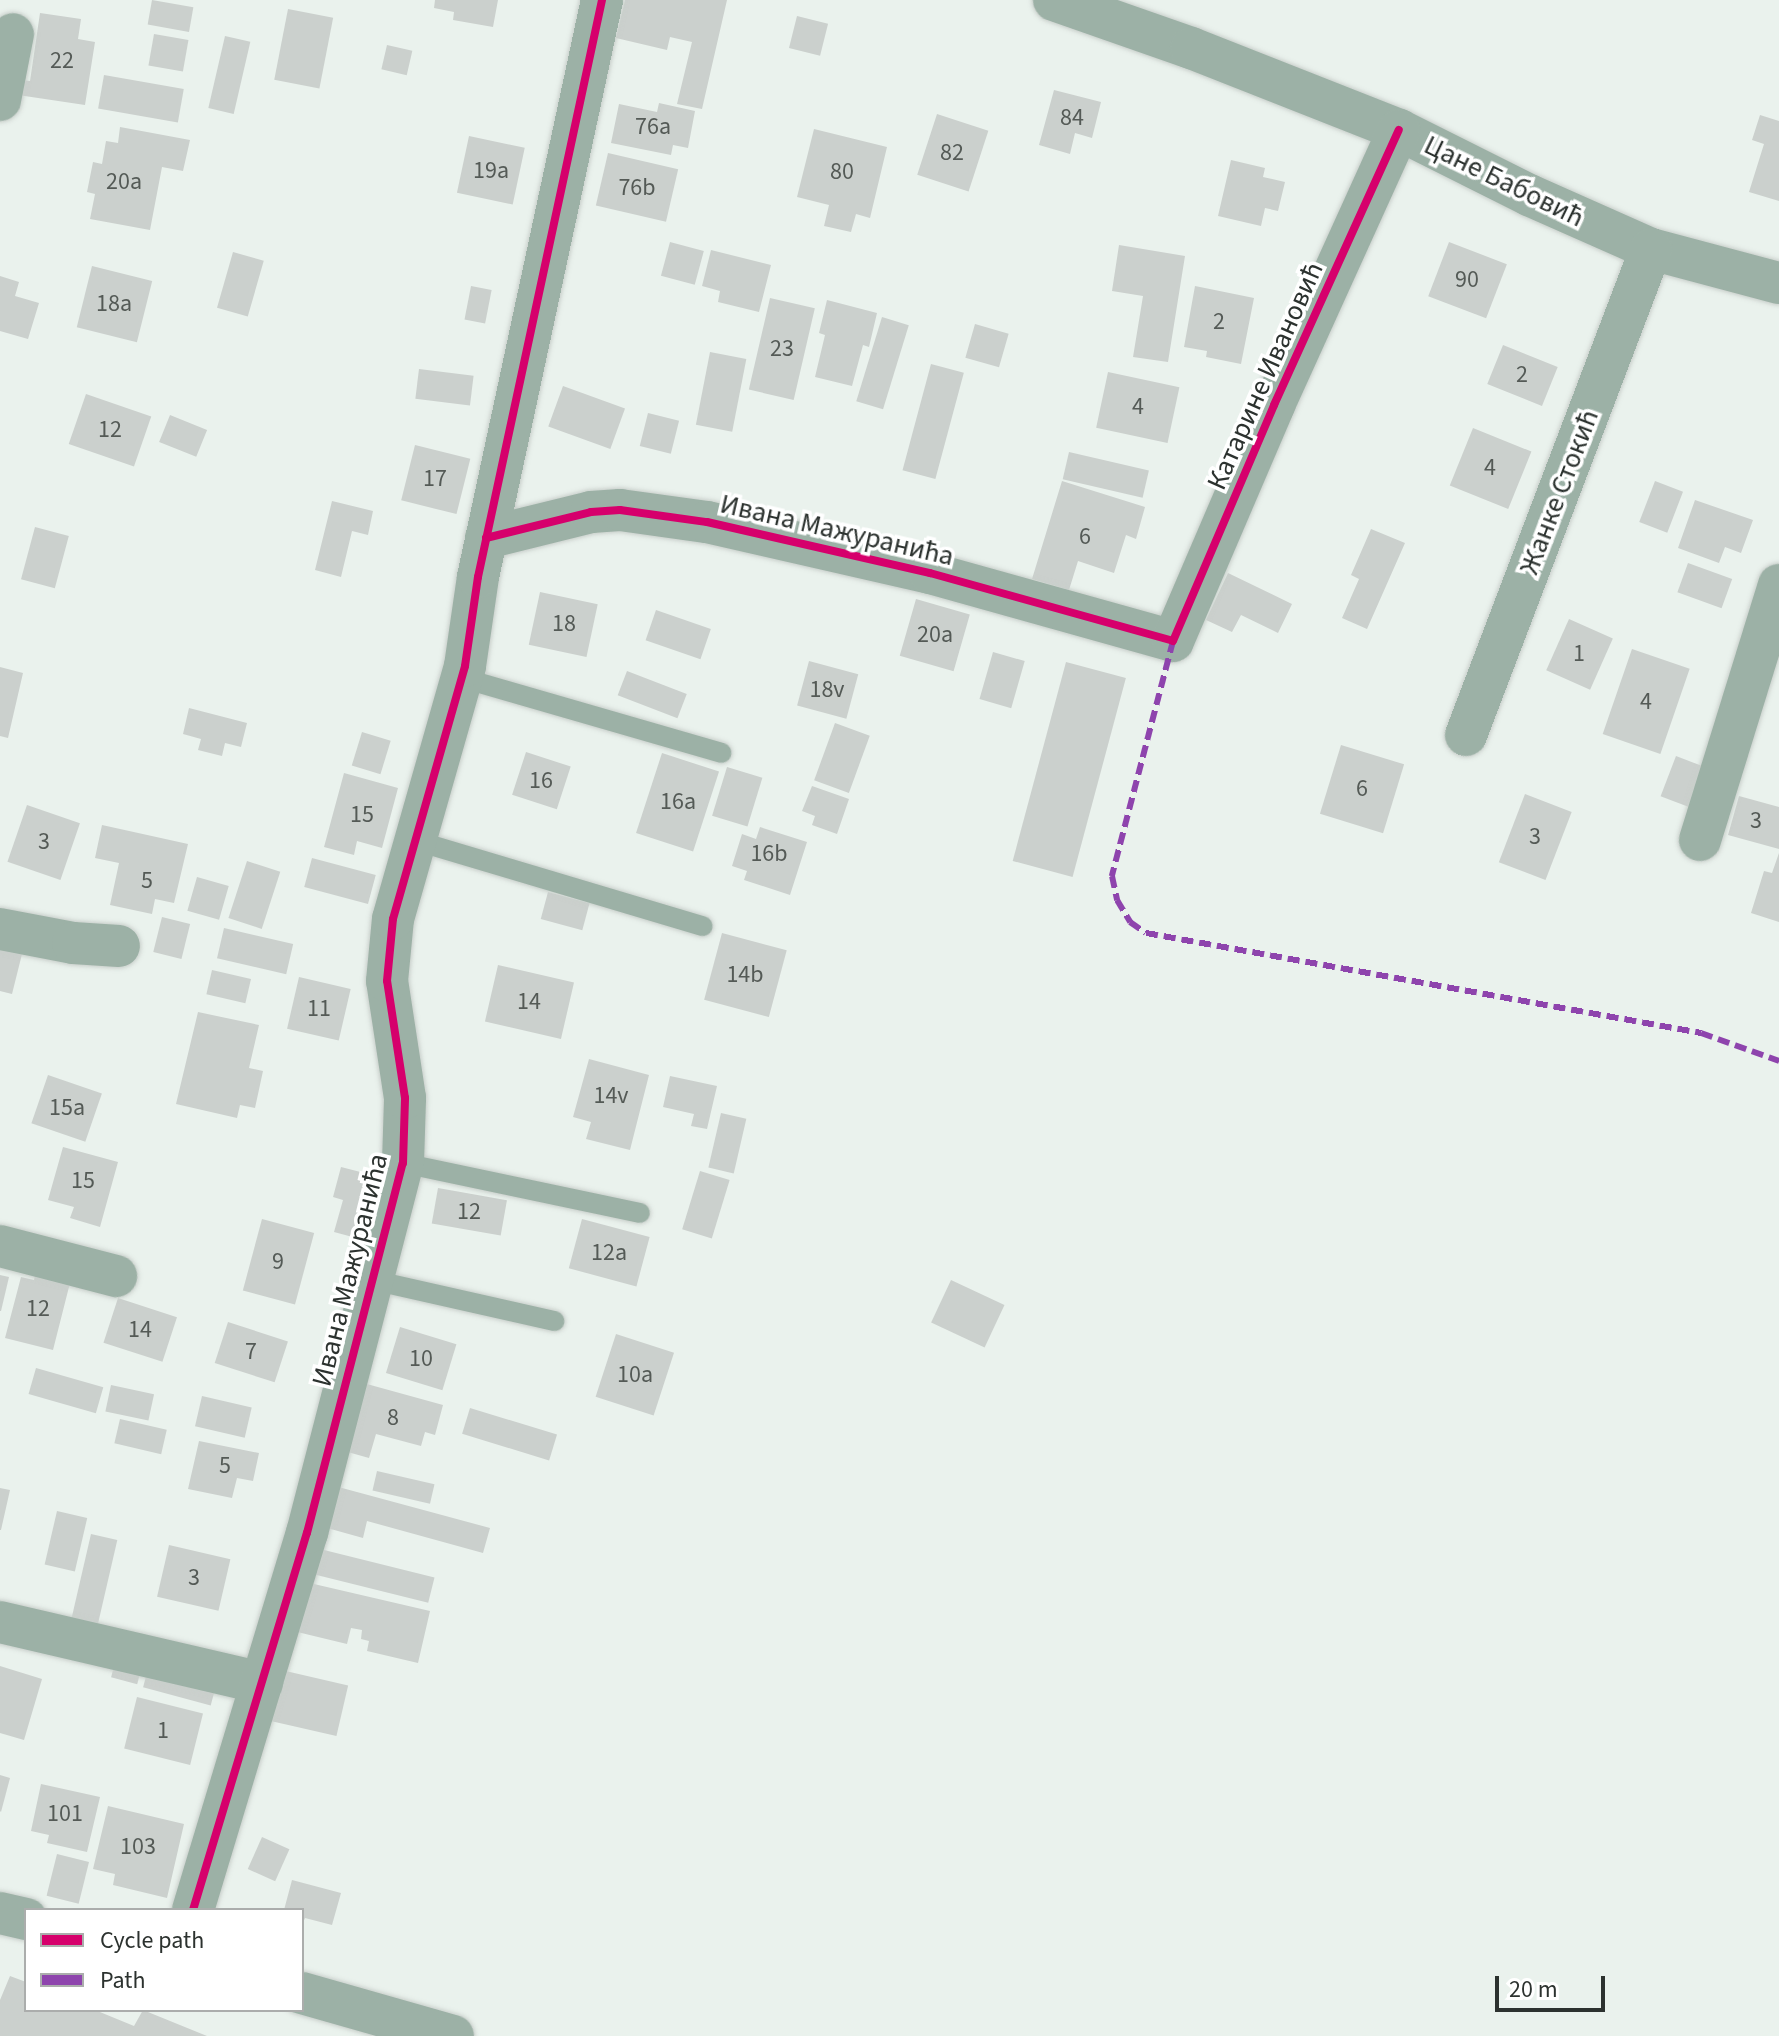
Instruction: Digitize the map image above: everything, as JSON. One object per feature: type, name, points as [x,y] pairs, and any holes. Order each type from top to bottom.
[{"type":"street","name":"Ивана Мажуранића","points":[[194,1908],[307,1533],[403,1163],[405,1098],[387,981],[387,953],[393,919],[462,678],[486,538],[602,0]]},
{"type":"street","name":"Цане Бабовић","points":[[1054,0],[1191,48],[1399,130],[1529,195],[1651,249],[1779,283]]},
{"type":"street","points":[[0,100],[13,34]]},
{"type":"street","name":"Катарине Ивановић","points":[[1173,641],[1274,405],[1399,130]]},
{"type":"street","name":"Жанке Стокић","points":[[1466,735],[1651,249]]},
{"type":"street","name":"Ивана Мажуранића","points":[[486,538],[568,517],[620,510],[707,522],[930,573],[1173,641]]},
{"type":"street","points":[[1700,840],[1779,585]]},
{"type":"street","points":[[0,929],[73,943],[119,946]]},
{"type":"street","points":[[0,1246],[116,1276]]},
{"type":"street","points":[[0,1622],[262,1683]]},
{"type":"street","points":[[0,1913],[24,1919]]},
{"type":"street","points":[[304,1994],[453,2036]]},
{"type":"lane","points":[[462,678],[721,753]]},
{"type":"lane","points":[[417,841],[703,926]]},
{"type":"lane","points":[[403,1163],[640,1213]]},
{"type":"lane","points":[[372,1280],[554,1321]]},
{"type":"building","points":[[152,0],[193,7],[189,32],[148,25]]},
{"type":"building","points":[[435,0],[498,0],[493,27],[453,20],[454,12],[434,8]]},
{"type":"building","points":[[625,0],[727,0],[702,109],[677,104],[692,42],[670,37],[667,50],[616,38]]},
{"type":"building","points":[[288,9],[333,18],[319,88],[274,80]]},
{"type":"building","points":[[40,13],[81,19],[78,39],[95,42],[85,105],[18,95],[20,80],[30,81]]},
{"type":"building","points":[[797,16],[828,24],[820,56],[789,48]]},
{"type":"building","points":[[154,34],[188,40],[183,72],[148,66]]},
{"type":"building","points":[[225,36],[250,42],[234,114],[208,108]]},
{"type":"building","points":[[387,45],[412,51],[407,75],[381,69]]},
{"type":"building","points":[[104,75],[184,89],[178,123],[98,108]]},
{"type":"building","points":[[1054,90],[1101,102],[1092,138],[1075,133],[1070,154],[1039,145]]},
{"type":"building","points":[[659,103],[695,111],[688,148],[673,145],[671,155],[611,143],[619,104],[657,112]]},
{"type":"building","points":[[937,114],[988,131],[969,192],[917,175]]},
{"type":"building","points":[[1760,115],[1779,121],[1779,201],[1749,192],[1764,144],[1752,140]]},
{"type":"building","points":[[120,127],[190,140],[183,171],[162,167],[150,230],[90,219],[95,194],[87,192],[93,162],[102,164],[106,141],[118,143]]},
{"type":"building","points":[[814,129],[887,147],[870,218],[856,214],[851,232],[824,226],[829,205],[797,197]]},
{"type":"building","points":[[469,136],[525,148],[513,205],[457,193]]},
{"type":"building","points":[[608,153],[678,169],[666,222],[596,206]]},
{"type":"building","points":[[1231,160],[1265,168],[1263,177],[1285,182],[1278,211],[1265,208],[1261,226],[1218,216]]},
{"type":"building","points":[[670,242],[704,251],[695,285],[661,276]]},
{"type":"building","points":[[1449,242],[1507,264],[1486,318],[1428,296]]},
{"type":"building","points":[[1119,245],[1185,256],[1168,362],[1133,357],[1143,296],[1112,291]]},
{"type":"building","points":[[711,250],[771,265],[759,312],[718,302],[720,291],[702,286]]},
{"type":"building","points":[[233,252],[264,261],[248,317],[217,308]]},
{"type":"building","points":[[92,266],[152,281],[137,342],[77,327]]},
{"type":"building","points":[[0,276],[19,282],[15,296],[39,303],[28,339],[0,331]]},
{"type":"building","points":[[471,286],[492,290],[485,323],[465,319]]},
{"type":"building","points":[[1195,286],[1254,298],[1241,364],[1206,357],[1207,351],[1184,347]]},
{"type":"building","points":[[770,298],[815,308],[794,400],[749,390]]},
{"type":"building","points":[[827,300],[877,313],[869,347],[863,345],[852,386],[815,377],[825,335],[819,333]]},
{"type":"building","points":[[882,317],[909,325],[883,409],[856,401]]},
{"type":"building","points":[[975,324],[1009,334],[999,367],[965,358]]},
{"type":"building","points":[[1503,345],[1558,367],[1542,406],[1487,384]]},
{"type":"building","points":[[710,352],[746,359],[732,432],[696,425]]},
{"type":"building","points":[[931,364],[964,373],[935,479],[903,470]]},
{"type":"building","points":[[419,369],[474,376],[470,405],[415,399]]},
{"type":"building","points":[[1108,372],[1179,387],[1168,443],[1096,428]]},
{"type":"building","points":[[563,386],[625,409],[610,449],[548,426]]},
{"type":"building","points":[[86,394],[151,416],[134,467],[69,444]]},
{"type":"building","points":[[648,413],[679,421],[671,454],[640,446]]},
{"type":"building","points":[[170,415],[207,430],[196,457],[159,442]]},
{"type":"building","points":[[1473,428],[1531,452],[1508,509],[1450,485]]},
{"type":"building","points":[[415,445],[470,459],[457,514],[401,500]]},
{"type":"building","points":[[1069,452],[1149,470],[1143,498],[1063,479]]},
{"type":"building","points":[[1062,481],[1145,507],[1136,539],[1126,535],[1114,573],[1078,561],[1069,590],[1032,579]]},
{"type":"building","points":[[1655,481],[1683,492],[1667,533],[1639,522]]},
{"type":"building","points":[[1695,500],[1753,520],[1741,553],[1725,547],[1719,563],[1678,548]]},
{"type":"building","points":[[332,501],[373,511],[368,535],[352,531],[341,577],[315,570]]},
{"type":"building","points":[[35,527],[69,536],[55,588],[21,579]]},
{"type":"building","points":[[1371,529],[1405,543],[1367,629],[1342,618],[1359,579],[1351,575]]},
{"type":"building","points":[[1688,563],[1732,579],[1722,608],[1677,592]]},
{"type":"building","points":[[1228,573],[1292,604],[1278,633],[1241,615],[1232,632],[1206,620]]},
{"type":"building","points":[[540,592],[598,604],[586,657],[529,645]]},
{"type":"building","points":[[916,599],[970,614],[954,671],[900,656]]},
{"type":"building","points":[[656,610],[711,629],[700,659],[646,640]]},
{"type":"building","points":[[1569,619],[1613,639],[1590,690],[1546,670]]},
{"type":"building","points":[[1632,649],[1690,669],[1660,754],[1603,734]]},
{"type":"building","points":[[993,652],[1025,661],[1011,708],[979,699]]},
{"type":"building","points":[[809,661],[858,674],[846,719],[797,705]]},
{"type":"building","points":[[1066,662],[1126,678],[1073,877],[1013,861]]},
{"type":"building","points":[[0,667],[23,673],[8,738],[0,736]]},
{"type":"building","points":[[627,671],[687,694],[677,718],[618,695]]},
{"type":"building","points":[[189,708],[247,723],[241,747],[225,743],[222,756],[198,750],[201,739],[183,734]]},
{"type":"building","points":[[835,723],[870,736],[849,793],[814,780]]},
{"type":"building","points":[[362,732],[391,741],[380,774],[352,765]]},
{"type":"building","points":[[1341,745],[1404,764],[1383,833],[1320,814]]},
{"type":"building","points":[[526,752],[571,767],[557,809],[512,795]]},
{"type":"building","points":[[662,753],[719,772],[693,851],[636,833]]},
{"type":"building","points":[[1676,756],[1705,767],[1690,807],[1661,796]]},
{"type":"building","points":[[727,767],[762,778],[747,827],[712,816]]},
{"type":"building","points":[[344,773],[398,788],[382,848],[357,841],[354,855],[324,847]]},
{"type":"building","points":[[812,786],[849,799],[837,834],[812,825],[815,816],[802,811]]},
{"type":"building","points":[[1525,794],[1572,812],[1546,880],[1499,862]]},
{"type":"building","points":[[1739,796],[1779,807],[1779,849],[1728,835]]},
{"type":"building","points":[[27,805],[80,823],[60,880],[7,862]]},
{"type":"building","points":[[102,825],[188,844],[174,903],[155,899],[152,914],[110,905],[119,863],[95,858]]},
{"type":"building","points":[[760,827],[807,842],[790,895],[744,880],[747,871],[732,866],[742,834],[756,839]]},
{"type":"building","points":[[1779,853],[1779,922],[1751,913],[1764,871],[1772,873]]},
{"type":"building","points":[[312,858],[376,875],[368,904],[304,887]]},
{"type":"building","points":[[247,861],[280,872],[262,929],[228,918]]},
{"type":"building","points":[[197,877],[229,886],[219,920],[187,911]]},
{"type":"building","points":[[548,892],[590,903],[582,930],[541,919]]},
{"type":"building","points":[[162,917],[190,924],[181,959],[153,952]]},
{"type":"building","points":[[224,928],[293,944],[286,974],[217,958]]},
{"type":"building","points":[[722,933],[787,950],[769,1017],[704,1000]]},
{"type":"building","points":[[0,948],[22,954],[12,994],[0,991]]},
{"type":"building","points":[[498,965],[574,983],[561,1039],[485,1022]]},
{"type":"building","points":[[212,970],[251,979],[245,1003],[206,994]]},
{"type":"building","points":[[299,977],[351,989],[339,1041],[287,1029]]},
{"type":"building","points":[[198,1012],[259,1025],[249,1068],[263,1071],[255,1108],[240,1105],[237,1118],[176,1104]]},
{"type":"building","points":[[589,1059],[649,1075],[630,1150],[586,1139],[591,1122],[573,1117]]},
{"type":"building","points":[[48,1075],[102,1094],[85,1142],[31,1123]]},
{"type":"building","points":[[670,1076],[717,1086],[707,1129],[691,1126],[694,1114],[663,1107]]},
{"type":"building","points":[[721,1113],[746,1119],[734,1173],[708,1168]]},
{"type":"building","points":[[63,1147],[118,1162],[100,1227],[70,1218],[74,1207],[48,1200]]},
{"type":"building","points":[[341,1167],[376,1176],[360,1239],[334,1232],[343,1200],[333,1197]]},
{"type":"building","points":[[700,1171],[730,1180],[712,1238],[682,1229]]},
{"type":"building","points":[[438,1188],[507,1200],[501,1236],[432,1223]]},
{"type":"building","points":[[262,1219],[314,1233],[295,1304],[243,1290]]},
{"type":"building","points":[[582,1219],[650,1237],[636,1286],[569,1268]]},
{"type":"building","points":[[36,1271],[71,1279],[53,1350],[5,1338],[21,1277],[34,1280]]},
{"type":"building","points":[[0,1275],[9,1277],[1,1311],[0,1311]]},
{"type":"building","points":[[951,1280],[1004,1305],[985,1348],[931,1323]]},
{"type":"building","points":[[118,1298],[177,1317],[162,1362],[103,1343]]},
{"type":"building","points":[[228,1322],[288,1341],[275,1382],[215,1363]]},
{"type":"building","points":[[400,1327],[456,1344],[442,1390],[386,1373]]},
{"type":"building","points":[[616,1334],[674,1353],[654,1416],[596,1397]]},
{"type":"building","points":[[36,1368],[103,1387],[96,1413],[29,1394]]},
{"type":"building","points":[[356,1381],[443,1405],[435,1435],[425,1432],[421,1446],[376,1434],[369,1458],[337,1449]]},
{"type":"building","points":[[111,1385],[154,1394],[148,1421],[105,1411]]},
{"type":"building","points":[[202,1396],[252,1407],[245,1438],[195,1426]]},
{"type":"building","points":[[470,1408],[557,1435],[549,1460],[462,1434]]},
{"type":"building","points":[[120,1419],[167,1430],[161,1454],[114,1443]]},
{"type":"building","points":[[199,1441],[259,1453],[253,1481],[237,1478],[232,1498],[188,1489]]},
{"type":"building","points":[[377,1471],[434,1484],[430,1504],[373,1490]]},
{"type":"building","points":[[331,1485],[490,1528],[483,1553],[367,1521],[363,1538],[320,1526]]},
{"type":"building","points":[[0,1488],[10,1490],[1,1530],[0,1530]]},
{"type":"building","points":[[57,1511],[87,1518],[75,1572],[45,1565]]},
{"type":"building","points":[[91,1534],[117,1540],[98,1626],[71,1620]]},
{"type":"building","points":[[169,1545],[230,1559],[218,1611],[157,1597]]},
{"type":"building","points":[[320,1549],[434,1578],[428,1603],[314,1574]]},
{"type":"building","points":[[301,1581],[430,1611],[418,1663],[367,1651],[369,1641],[361,1639],[362,1630],[351,1628],[347,1644],[289,1630]]},
{"type":"building","points":[[116,1659],[142,1666],[137,1684],[111,1677]]},
{"type":"building","points":[[0,1666],[42,1679],[24,1740],[0,1733]]},
{"type":"building","points":[[148,1669],[216,1687],[211,1705],[143,1687]]},
{"type":"building","points":[[277,1669],[348,1685],[336,1736],[265,1720]]},
{"type":"building","points":[[137,1697],[203,1713],[190,1765],[124,1748]]},
{"type":"building","points":[[0,1775],[10,1778],[1,1812],[0,1811]]},
{"type":"building","points":[[41,1784],[100,1797],[87,1852],[47,1843],[49,1835],[31,1831]]},
{"type":"building","points":[[108,1806],[184,1824],[167,1898],[113,1885],[115,1874],[93,1869]]},
{"type":"building","points":[[262,1837],[289,1849],[275,1881],[248,1869]]},
{"type":"building","points":[[57,1854],[89,1862],[79,1904],[47,1896]]},
{"type":"building","points":[[292,1880],[341,1893],[332,1925],[305,1918],[304,1920],[304,1908],[285,1908]]},
{"type":"building","points":[[10,1976],[24,1981],[24,2012],[100,2012],[134,2026],[142,2012],[148,2012],[207,2036],[0,2036],[0,2000]]},
{"type":"marked path","points":[[1173,641],[1112,876],[1117,900],[1130,922],[1146,933],[1701,1033],[1779,1061]]},
{"type":"cycle path","points":[[194,1908],[307,1533],[403,1163],[405,1098],[387,981],[393,919],[465,666],[478,577],[602,0]]},
{"type":"cycle path","points":[[486,538],[591,512],[620,510],[707,522],[930,573],[1173,641],[1274,405],[1399,130]]}]
